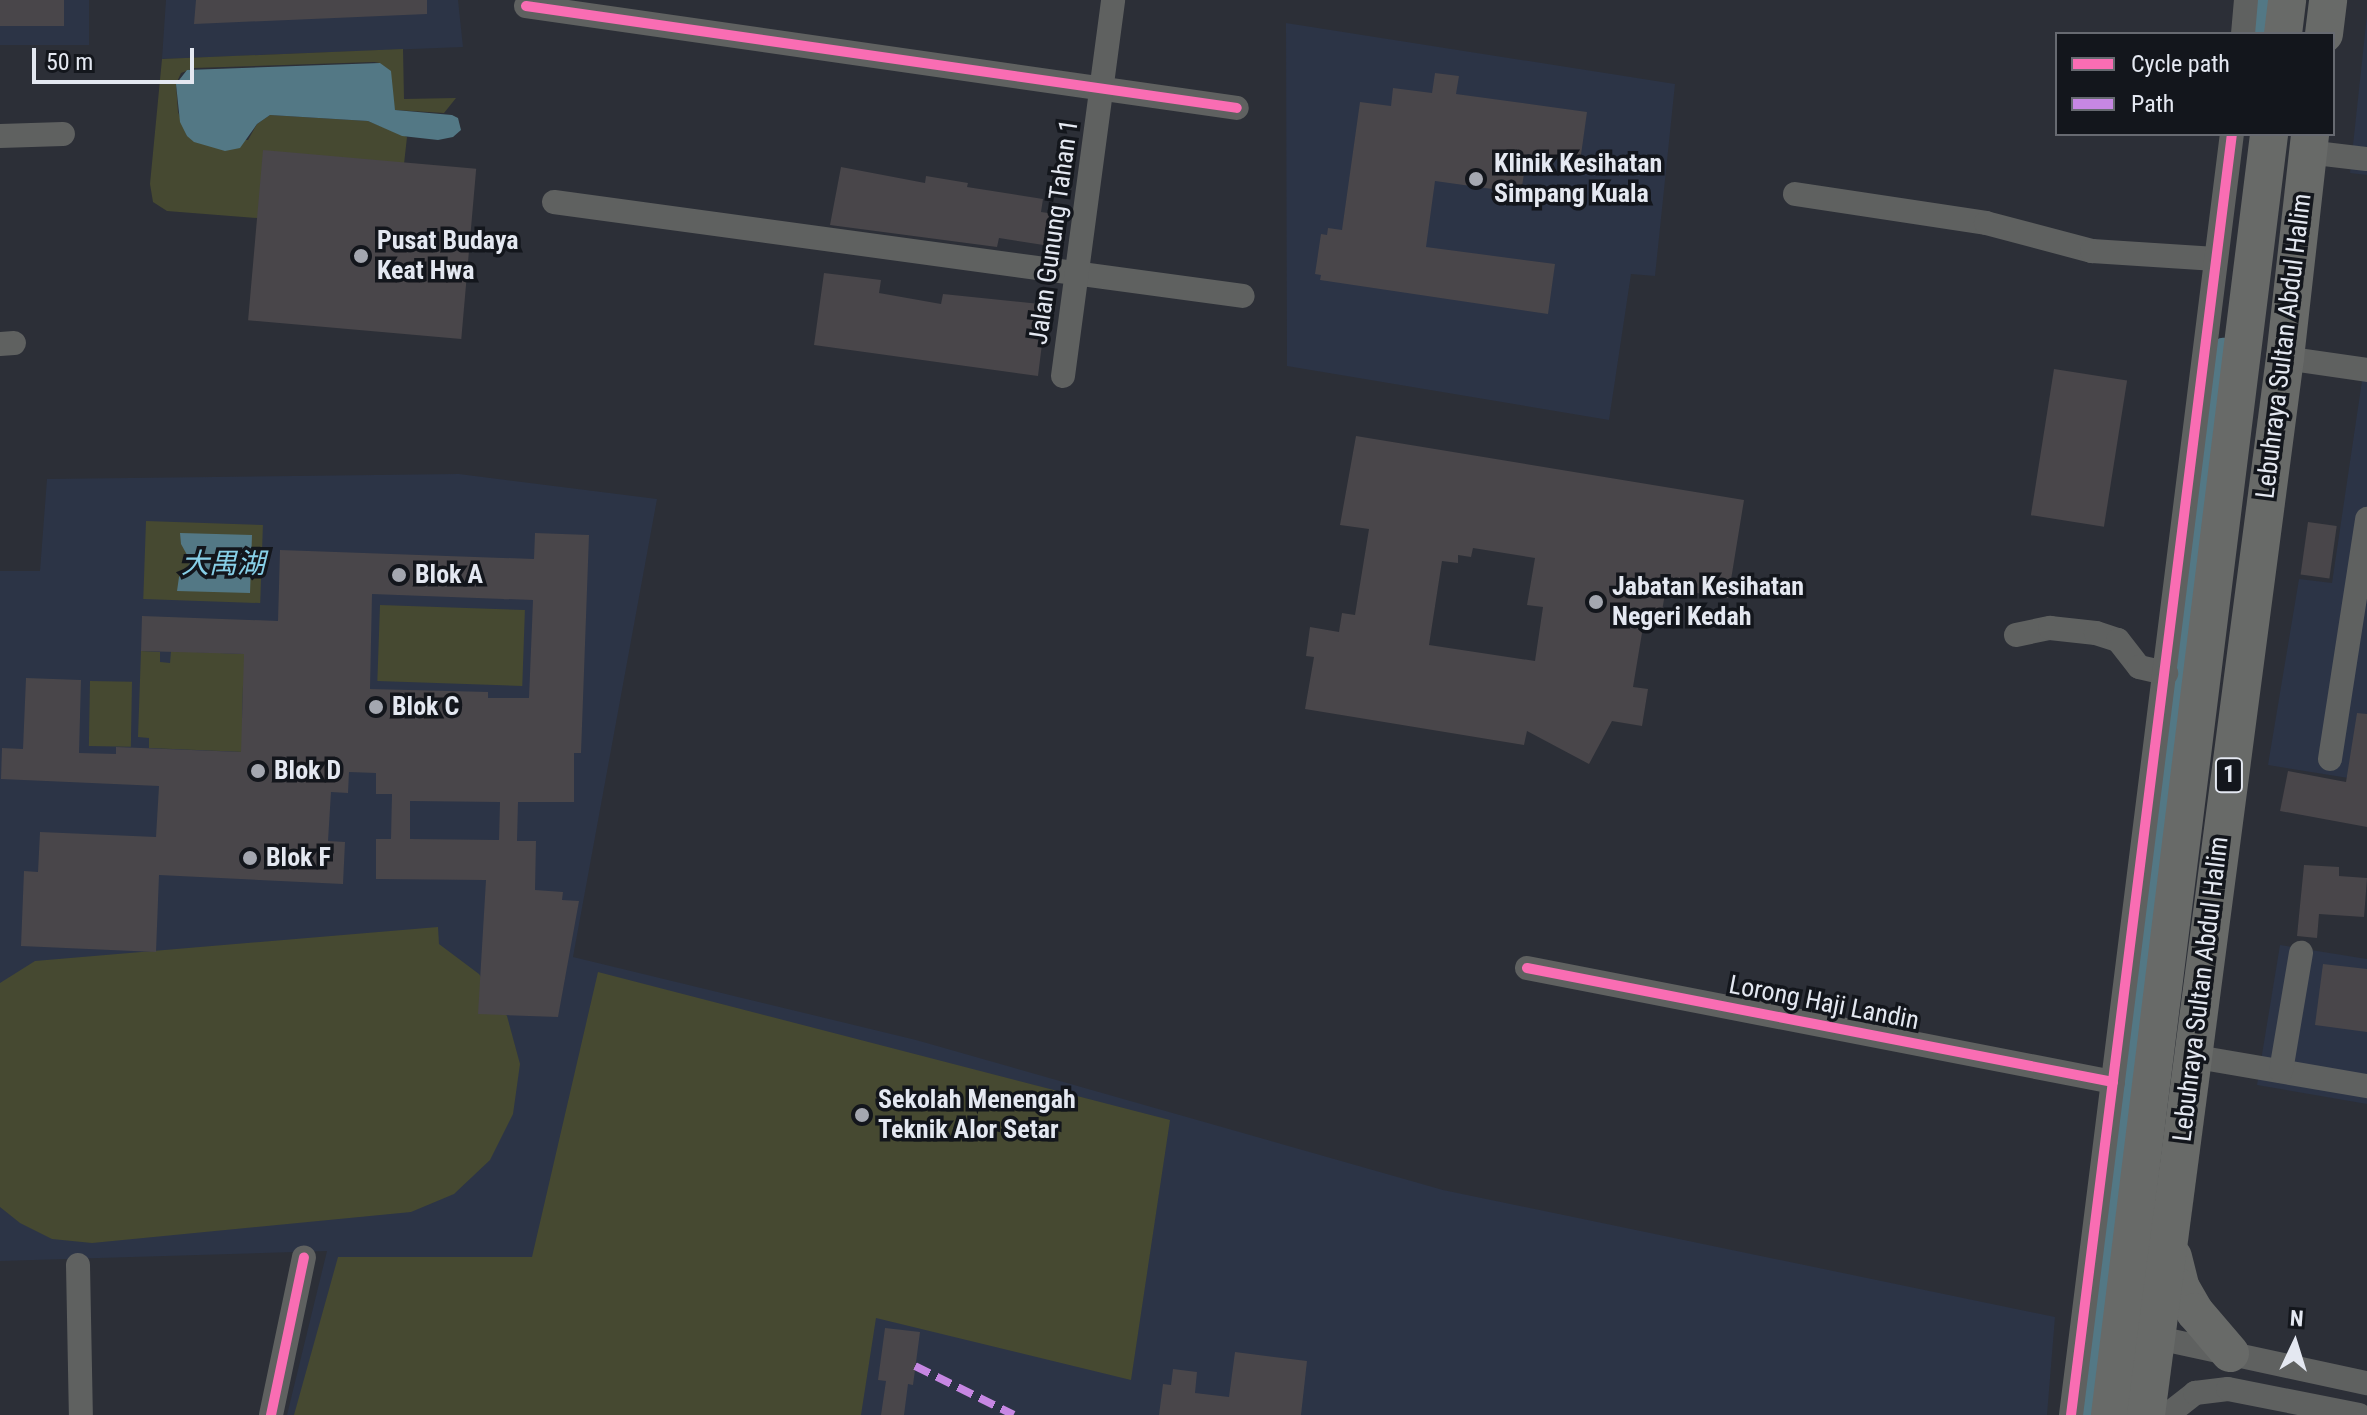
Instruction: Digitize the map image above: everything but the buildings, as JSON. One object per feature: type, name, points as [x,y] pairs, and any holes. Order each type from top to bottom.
[{"type":"main road","points":[[2283,32],[2287,0]]},
{"type":"main road","points":[[2324,32],[2328,0]]},
{"type":"main road","name":"Lebuhraya Sultan Abdul Halim","points":[[2110,1415],[2269,136]]},
{"type":"main road","name":"Lebuhraya Sultan Abdul Halim","points":[[2146,1415],[2171,1247],[2191,1056],[2285,358],[2309,143]]},
{"type":"main road","points":[[2171,1247],[2181,1288],[2195,1312],[2230,1353]]},
{"type":"street","name":"Jalan Gunung Tahan 1","points":[[1063,376],[1113,0]]},
{"type":"street","points":[[2243,32],[2246,0]]},
{"type":"street","points":[[526,6],[1237,108]]},
{"type":"street","points":[[0,136],[63,134]]},
{"type":"street","points":[[2071,1415],[2232,136]]},
{"type":"street","points":[[2309,143],[2367,159]]},
{"type":"street","points":[[1795,194],[1986,223],[2092,251],[2216,259]]},
{"type":"street","points":[[554,202],[1243,296]]},
{"type":"street","points":[[2285,358],[2367,370]]},
{"type":"street","points":[[2330,759],[2367,519]]},
{"type":"street","points":[[2016,635],[2050,628],[2096,633],[2118,640],[2139,667],[2166,673]]},
{"type":"street","points":[[2281,1071],[2301,953]]},
{"type":"street","name":"Lorong Haji Landin","points":[[1527,968],[2113,1082]]},
{"type":"street","points":[[2191,1056],[2367,1086]]},
{"type":"street","points":[[271,1415],[304,1257]]},
{"type":"street","points":[[78,1265],[81,1415]]},
{"type":"street","points":[[2158,1338],[2367,1383]]},
{"type":"street","points":[[2167,1415],[2195,1393],[2228,1389],[2288,1407],[2359,1415]]},
{"type":"shaded area","points":[[0,0],[89,0],[89,45],[0,45]]},
{"type":"shaded area","points":[[166,0],[458,0],[463,47],[162,59]]},
{"type":"shaded area","points":[[2367,15],[2367,175],[2350,173]]},
{"type":"shaded area","name":"Klinik Kesihatan Simpang Kuala","points":[[1286,23],[1675,84],[1655,276],[1631,274],[1609,420],[1287,366]]},
{"type":"shaded area","points":[[2362,381],[2367,381],[2367,781],[2268,765],[2299,579],[2332,583]]},
{"type":"shaded area","points":[[459,474],[657,499],[573,957],[916,1040],[1443,1190],[2055,1317],[2047,1415],[287,1415],[327,1251],[0,1261],[0,571],[40,571],[47,479]]},
{"type":"shaded area","points":[[2280,945],[2367,959],[2367,1104],[2257,1085]]},
{"type":"green space","points":[[403,49],[404,99],[456,98],[444,113],[395,110],[380,63],[374,62],[194,68],[181,73],[176,84],[178,112],[187,136],[248,140],[257,124],[270,115],[368,121],[407,137],[404,164],[257,218],[167,211],[153,202],[150,184],[162,59]]},
{"type":"green space","points":[[146,521],[263,525],[260,603],[143,599]]},
{"type":"green space","points":[[380,605],[525,610],[522,686],[377,681]]},
{"type":"green space","points":[[141,651],[160,652],[160,662],[170,663],[171,651],[296,656],[243,685],[242,722],[294,723],[293,754],[149,748],[149,738],[138,737]]},
{"type":"green space","points":[[90,681],[132,682],[131,747],[89,746]]},
{"type":"green space","points":[[438,927],[439,944],[479,974],[507,1016],[520,1064],[513,1114],[490,1160],[454,1194],[411,1212],[92,1243],[52,1239],[20,1223],[0,1207],[0,983],[35,961]]},
{"type":"green space","points":[[598,972],[1170,1120],[1131,1380],[876,1318],[861,1415],[294,1415],[338,1257],[532,1257]]},
{"type":"water","points":[[380,63],[391,71],[395,110],[452,115],[458,118],[461,130],[453,137],[438,140],[402,136],[368,121],[270,115],[257,124],[240,148],[225,151],[194,142],[180,122],[176,84],[187,70]]},
{"type":"water","name":"大禺湖","points":[[180,533],[252,535],[250,593],[177,591],[179,577],[191,562],[181,544]]},
{"type":"waterway","points":[[2264,32],[2268,0]]},
{"type":"waterway","points":[[2087,1415],[2223,349]]},
{"type":"marked path","points":[[915,1366],[1014,1415]]},
{"type":"cycle path","points":[[526,6],[1237,108]]},
{"type":"cycle path","points":[[2071,1415],[2232,136]]},
{"type":"cycle path","points":[[1527,968],[2113,1082]]},
{"type":"cycle path","points":[[271,1415],[304,1257]]},
{"type":"place","name":"Klinik Kesihatan Simpang Kuala","points":[[1476,179]]},
{"type":"place","name":"Pusat Budaya Keat Hwa","points":[[361,256]]},
{"type":"place","name":"Blok A","points":[[399,575]]},
{"type":"place","name":"Jabatan Kesihatan Negeri Kedah","points":[[1596,602]]},
{"type":"place","name":"Blok C","points":[[376,707]]},
{"type":"place","name":"Blok D","points":[[258,771]]},
{"type":"place","name":"Blok F","points":[[250,858]]},
{"type":"place","name":"Sekolah Menengah Teknik Alor Setar","points":[[862,1115]]}]
